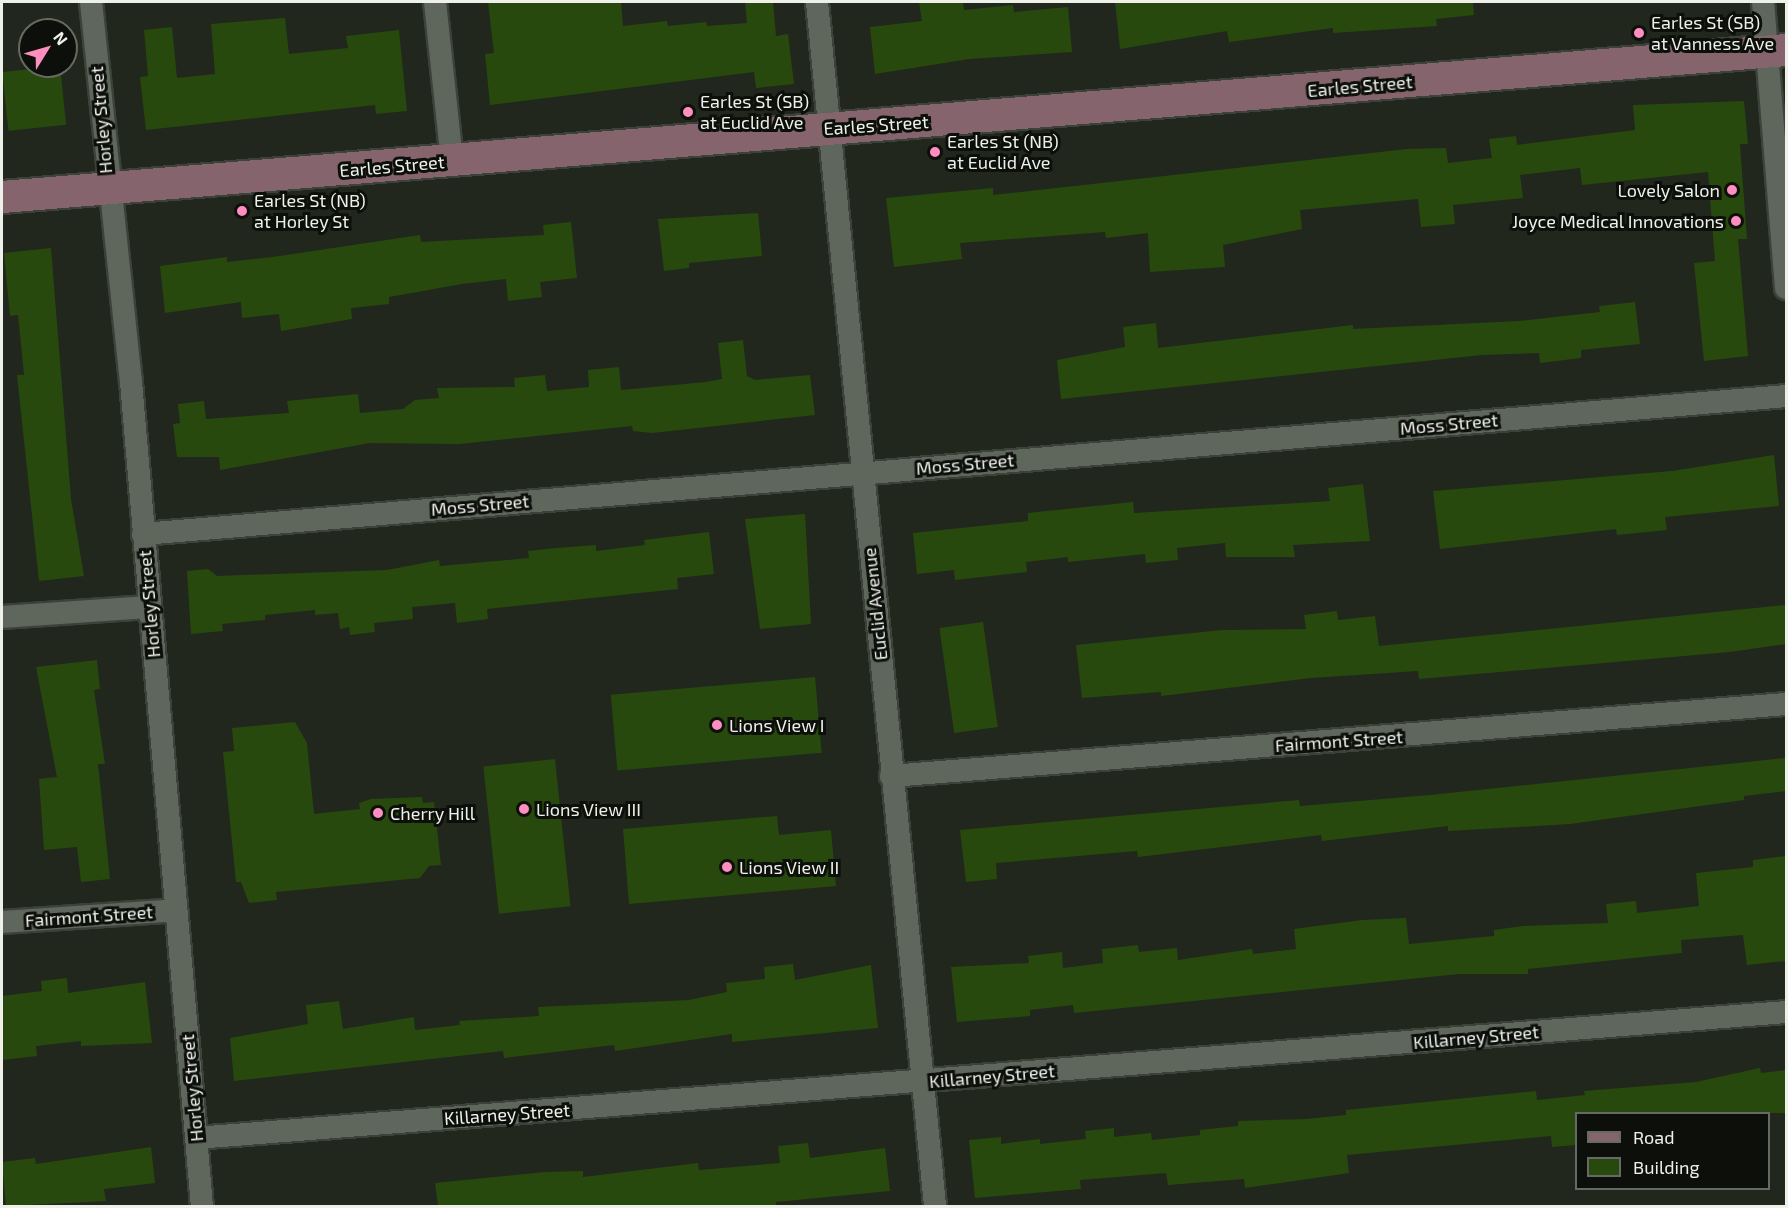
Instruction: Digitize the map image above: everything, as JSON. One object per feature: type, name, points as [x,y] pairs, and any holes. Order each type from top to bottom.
[{"type":"street","name":"Horley Street","points":[[91,2],[107,189],[143,534],[202,1206]]},
{"type":"street","points":[[435,2],[452,161]]},
{"type":"street","name":"Euclid Avenue","points":[[817,2],[832,129],[891,776],[935,1206]]},
{"type":"street","points":[[1763,2],[1777,51],[1786,288]]},
{"type":"street","name":"Earles Street","points":[[2,197],[1777,51]]},
{"type":"street","name":"Moss Street","points":[[143,534],[1786,396]]},
{"type":"street","points":[[2,617],[149,607]]},
{"type":"street","name":"Fairmont Street","points":[[891,776],[1786,704]]},
{"type":"street","name":"Fairmont Street","points":[[2,922],[176,910]]},
{"type":"street","name":"Killarney Street","points":[[196,1138],[1786,1012]]},
{"type":"building","points":[[488,2],[621,2],[623,26],[667,21],[668,26],[706,22],[707,26],[747,23],[745,2],[773,2],[776,36],[788,34],[794,84],[756,88],[754,72],[490,105],[485,54],[494,53]]},
{"type":"building","points":[[919,2],[963,2],[964,10],[1013,5],[1014,12],[1068,7],[1072,52],[969,59],[875,74],[870,27],[922,21]]},
{"type":"building","points":[[1115,2],[1473,2],[1474,15],[1436,19],[1437,26],[1333,33],[1333,28],[1229,42],[1227,31],[1120,49]]},
{"type":"building","points":[[285,18],[289,54],[348,48],[346,36],[399,30],[407,111],[376,114],[375,105],[146,130],[140,77],[148,76],[144,30],[172,27],[177,78],[215,74],[211,24]]},
{"type":"building","points":[[18,70],[18,78],[61,78],[66,125],[8,131],[2,72]]},
{"type":"building","points":[[1744,101],[1748,144],[1740,144],[1747,239],[1738,239],[1748,356],[1704,361],[1694,263],[1715,261],[1708,172],[1582,185],[1580,168],[1520,175],[1523,198],[1453,205],[1455,224],[1421,227],[1418,199],[1300,210],[1302,229],[1223,245],[1225,267],[1150,272],[1148,233],[1106,238],[1105,232],[960,243],[962,259],[894,267],[886,198],[993,188],[993,195],[1407,149],[1446,148],[1448,163],[1492,158],[1489,139],[1516,136],[1517,145],[1635,130],[1633,105]]},
{"type":"building","points":[[758,213],[762,256],[689,263],[689,268],[664,271],[658,219]]},
{"type":"building","points":[[571,222],[577,278],[540,282],[542,297],[508,301],[506,279],[462,284],[389,297],[389,304],[351,308],[352,319],[281,331],[279,314],[242,318],[241,302],[165,313],[160,266],[227,257],[227,262],[273,257],[420,235],[421,242],[544,235],[543,225]]},
{"type":"building","points":[[51,248],[71,499],[84,576],[39,581],[17,375],[24,375],[18,315],[10,316],[4,253]]},
{"type":"building","points":[[1635,302],[1640,344],[1581,350],[1581,358],[1540,363],[1539,353],[1482,355],[1061,399],[1057,360],[1125,347],[1123,327],[1156,323],[1158,348],[1353,325],[1353,329],[1519,321],[1600,312],[1599,306]]},
{"type":"building","points":[[743,340],[747,376],[755,380],[810,375],[815,415],[652,433],[633,431],[632,426],[459,444],[370,443],[220,470],[219,457],[177,457],[173,424],[180,423],[178,404],[204,401],[206,419],[289,413],[287,401],[358,394],[360,413],[403,409],[415,400],[439,398],[437,388],[515,387],[514,378],[545,375],[547,391],[589,387],[588,370],[619,367],[621,390],[706,382],[722,379],[718,343]]},
{"type":"building","points":[[1774,455],[1779,506],[1665,517],[1667,530],[1617,535],[1616,529],[1440,549],[1433,491],[1672,471]]},
{"type":"building","points":[[1363,484],[1370,541],[1293,545],[1295,557],[1226,557],[1225,543],[1177,548],[1178,560],[1146,563],[1145,554],[1068,562],[1068,557],[1026,562],[1027,572],[955,580],[954,570],[917,574],[913,533],[1028,521],[1028,513],[1133,502],[1134,513],[1330,501],[1328,488]]},
{"type":"building","points":[[805,514],[811,624],[760,629],[745,519]]},
{"type":"building","points":[[709,532],[714,574],[677,578],[678,589],[487,609],[488,619],[457,623],[455,603],[412,607],[413,619],[374,623],[375,632],[350,635],[349,627],[340,629],[338,613],[315,615],[315,610],[265,615],[265,620],[222,624],[223,631],[191,634],[187,571],[208,569],[217,576],[387,570],[439,560],[440,566],[529,558],[528,551],[557,548],[596,545],[596,551],[645,545],[644,540]]},
{"type":"building","points":[[1786,605],[1786,644],[1730,652],[1419,679],[1418,671],[1311,678],[1161,696],[1161,692],[1082,698],[1076,645],[1222,630],[1306,629],[1304,615],[1337,611],[1338,620],[1375,616],[1379,646]]},
{"type":"building","points":[[983,622],[998,727],[954,733],[939,628]]},
{"type":"building","points":[[97,660],[100,689],[94,690],[105,764],[98,764],[110,879],[81,882],[77,847],[44,850],[39,779],[57,777],[36,667]]},
{"type":"building","name":"Lions View I","points":[[815,677],[822,753],[617,771],[611,695]]},
{"type":"building","name":"Cherry Hill","points":[[295,722],[307,743],[314,814],[360,809],[359,803],[371,799],[422,797],[423,803],[434,802],[441,865],[429,866],[420,878],[276,892],[277,900],[249,903],[241,882],[236,882],[223,752],[234,751],[232,728]]},
{"type":"building","points":[[1786,758],[1786,791],[1744,796],[1744,800],[1570,824],[1448,831],[1448,826],[1322,841],[1321,835],[1138,857],[1137,851],[996,863],[997,879],[966,882],[960,830],[1299,800],[1300,806],[1430,795]]},
{"type":"building","name":"Lions View III","points":[[555,759],[570,906],[499,914],[483,767]]},
{"type":"building","name":"Lions View II","points":[[777,816],[779,835],[831,830],[836,886],[629,904],[623,829]]},
{"type":"building","points":[[1786,856],[1786,961],[1747,965],[1743,935],[1681,940],[1682,953],[1528,969],[1528,974],[1459,974],[1074,1013],[1073,1005],[1030,1010],[1030,1016],[957,1022],[951,967],[1029,963],[1028,956],[1062,952],[1063,968],[1103,963],[1102,949],[1138,945],[1139,952],[1177,948],[1178,960],[1252,949],[1253,954],[1296,949],[1294,929],[1362,920],[1406,918],[1409,944],[1494,936],[1494,930],[1523,926],[1608,923],[1606,904],[1636,901],[1637,913],[1699,906],[1696,873],[1753,867],[1753,860]]},
{"type":"building","points":[[793,964],[795,980],[871,965],[878,1028],[732,1042],[732,1034],[615,1051],[614,1045],[504,1058],[503,1051],[234,1081],[230,1038],[308,1024],[306,1005],[339,1001],[343,1029],[414,1017],[415,1030],[460,1025],[459,1021],[539,1016],[538,1007],[689,1000],[727,992],[726,983],[765,979],[764,967]]},
{"type":"building","points":[[67,978],[68,993],[145,982],[152,1043],[81,1046],[81,1041],[36,1046],[37,1056],[2,1060],[2,996],[42,991],[41,981]]},
{"type":"building","points":[[1760,1068],[1761,1073],[1786,1070],[1786,1113],[1575,1112],[1575,1145],[1552,1147],[1551,1136],[1347,1155],[1349,1173],[1245,1188],[1244,1179],[1168,1185],[1166,1173],[1080,1180],[1081,1189],[975,1198],[969,1140],[1001,1137],[1001,1144],[1040,1139],[1040,1144],[1086,1139],[1085,1131],[1114,1128],[1114,1137],[1151,1133],[1152,1140],[1200,1135],[1200,1130],[1238,1126],[1238,1121],[1346,1115],[1346,1110],[1536,1091],[1537,1100],[1585,1095],[1584,1091],[1696,1082]]},
{"type":"building","points":[[808,1143],[810,1158],[885,1148],[890,1191],[776,1202],[776,1206],[438,1206],[435,1183],[545,1172],[583,1171],[583,1177],[698,1163],[699,1170],[780,1163],[778,1146]]},
{"type":"building","points":[[151,1147],[155,1183],[104,1189],[106,1201],[6,1206],[2,1162],[35,1158],[36,1164]]},
{"type":"place","name":"Earles St (SB) at Vanness Ave","points":[[1639,33]]},
{"type":"place","name":"Earles St (SB) at Euclid Ave","points":[[688,112]]},
{"type":"place","name":"Earles St (NB) at Euclid Ave","points":[[935,152]]},
{"type":"place","name":"Lovely Salon","points":[[1732,190]]},
{"type":"place","name":"Earles St (NB) at Horley St","points":[[242,211]]},
{"type":"place","name":"Joyce Medical Innovations","points":[[1736,221]]},
{"type":"place","name":"Lions View I","points":[[717,725]]},
{"type":"place","name":"Lions View III","points":[[524,809]]},
{"type":"place","name":"Cherry Hill","points":[[378,813]]},
{"type":"place","name":"Lions View II","points":[[727,867]]}]
